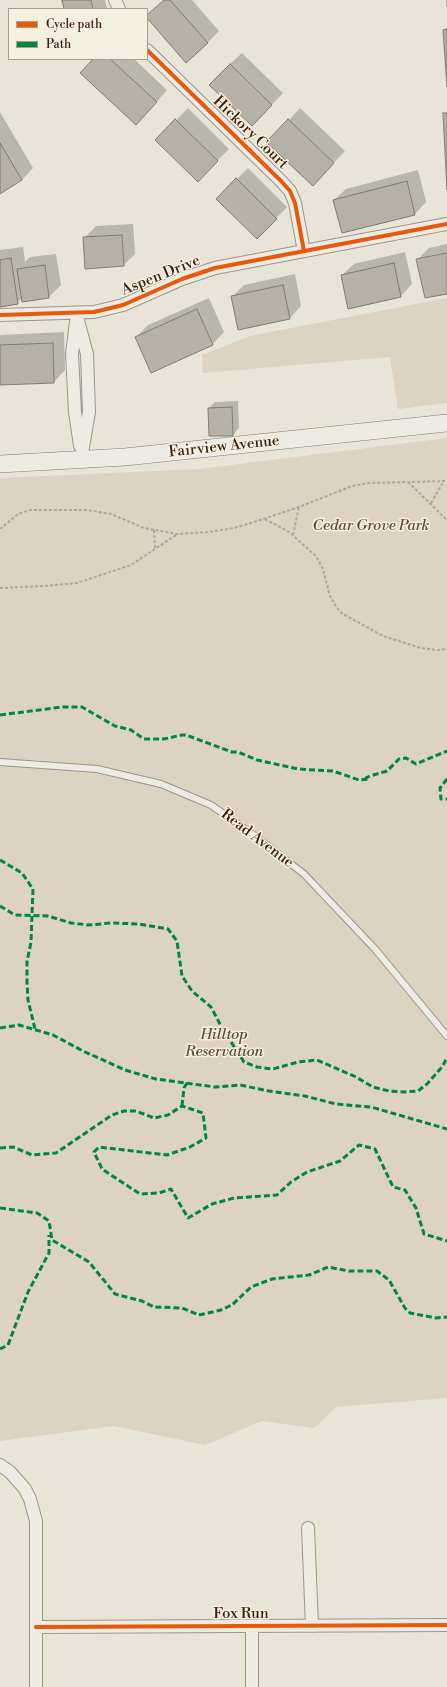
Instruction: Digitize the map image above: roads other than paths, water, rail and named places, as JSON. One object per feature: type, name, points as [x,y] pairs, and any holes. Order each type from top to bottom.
[{"type":"main road","name":"Fairview Avenue","points":[[0,464],[125,457],[447,423]]},
{"type":"street","name":"Hickory Court","points":[[148,51],[281,180],[290,191],[295,203],[304,251]]},
{"type":"street","name":"Aspen Drive","points":[[0,315],[94,312],[123,305],[182,279],[215,268],[447,224]]},
{"type":"street","points":[[76,313],[72,354],[81,459]]},
{"type":"street","points":[[0,1465],[18,1480],[30,1499],[36,1521],[36,1687]]},
{"type":"street","points":[[308,1528],[312,1626]]},
{"type":"street","name":"Fox Run","points":[[36,1627],[447,1625]]},
{"type":"street","points":[[252,1626],[252,1687]]},
{"type":"lane","name":"Read Avenue","points":[[0,762],[97,769],[161,784],[211,805],[255,836],[304,874],[375,949],[447,1036]]},
{"type":"park label","name":"Cedar Grove Park","points":[[371,526]]},
{"type":"park label","name":"Hilltop Reservation","points":[[224,1044]]}]
